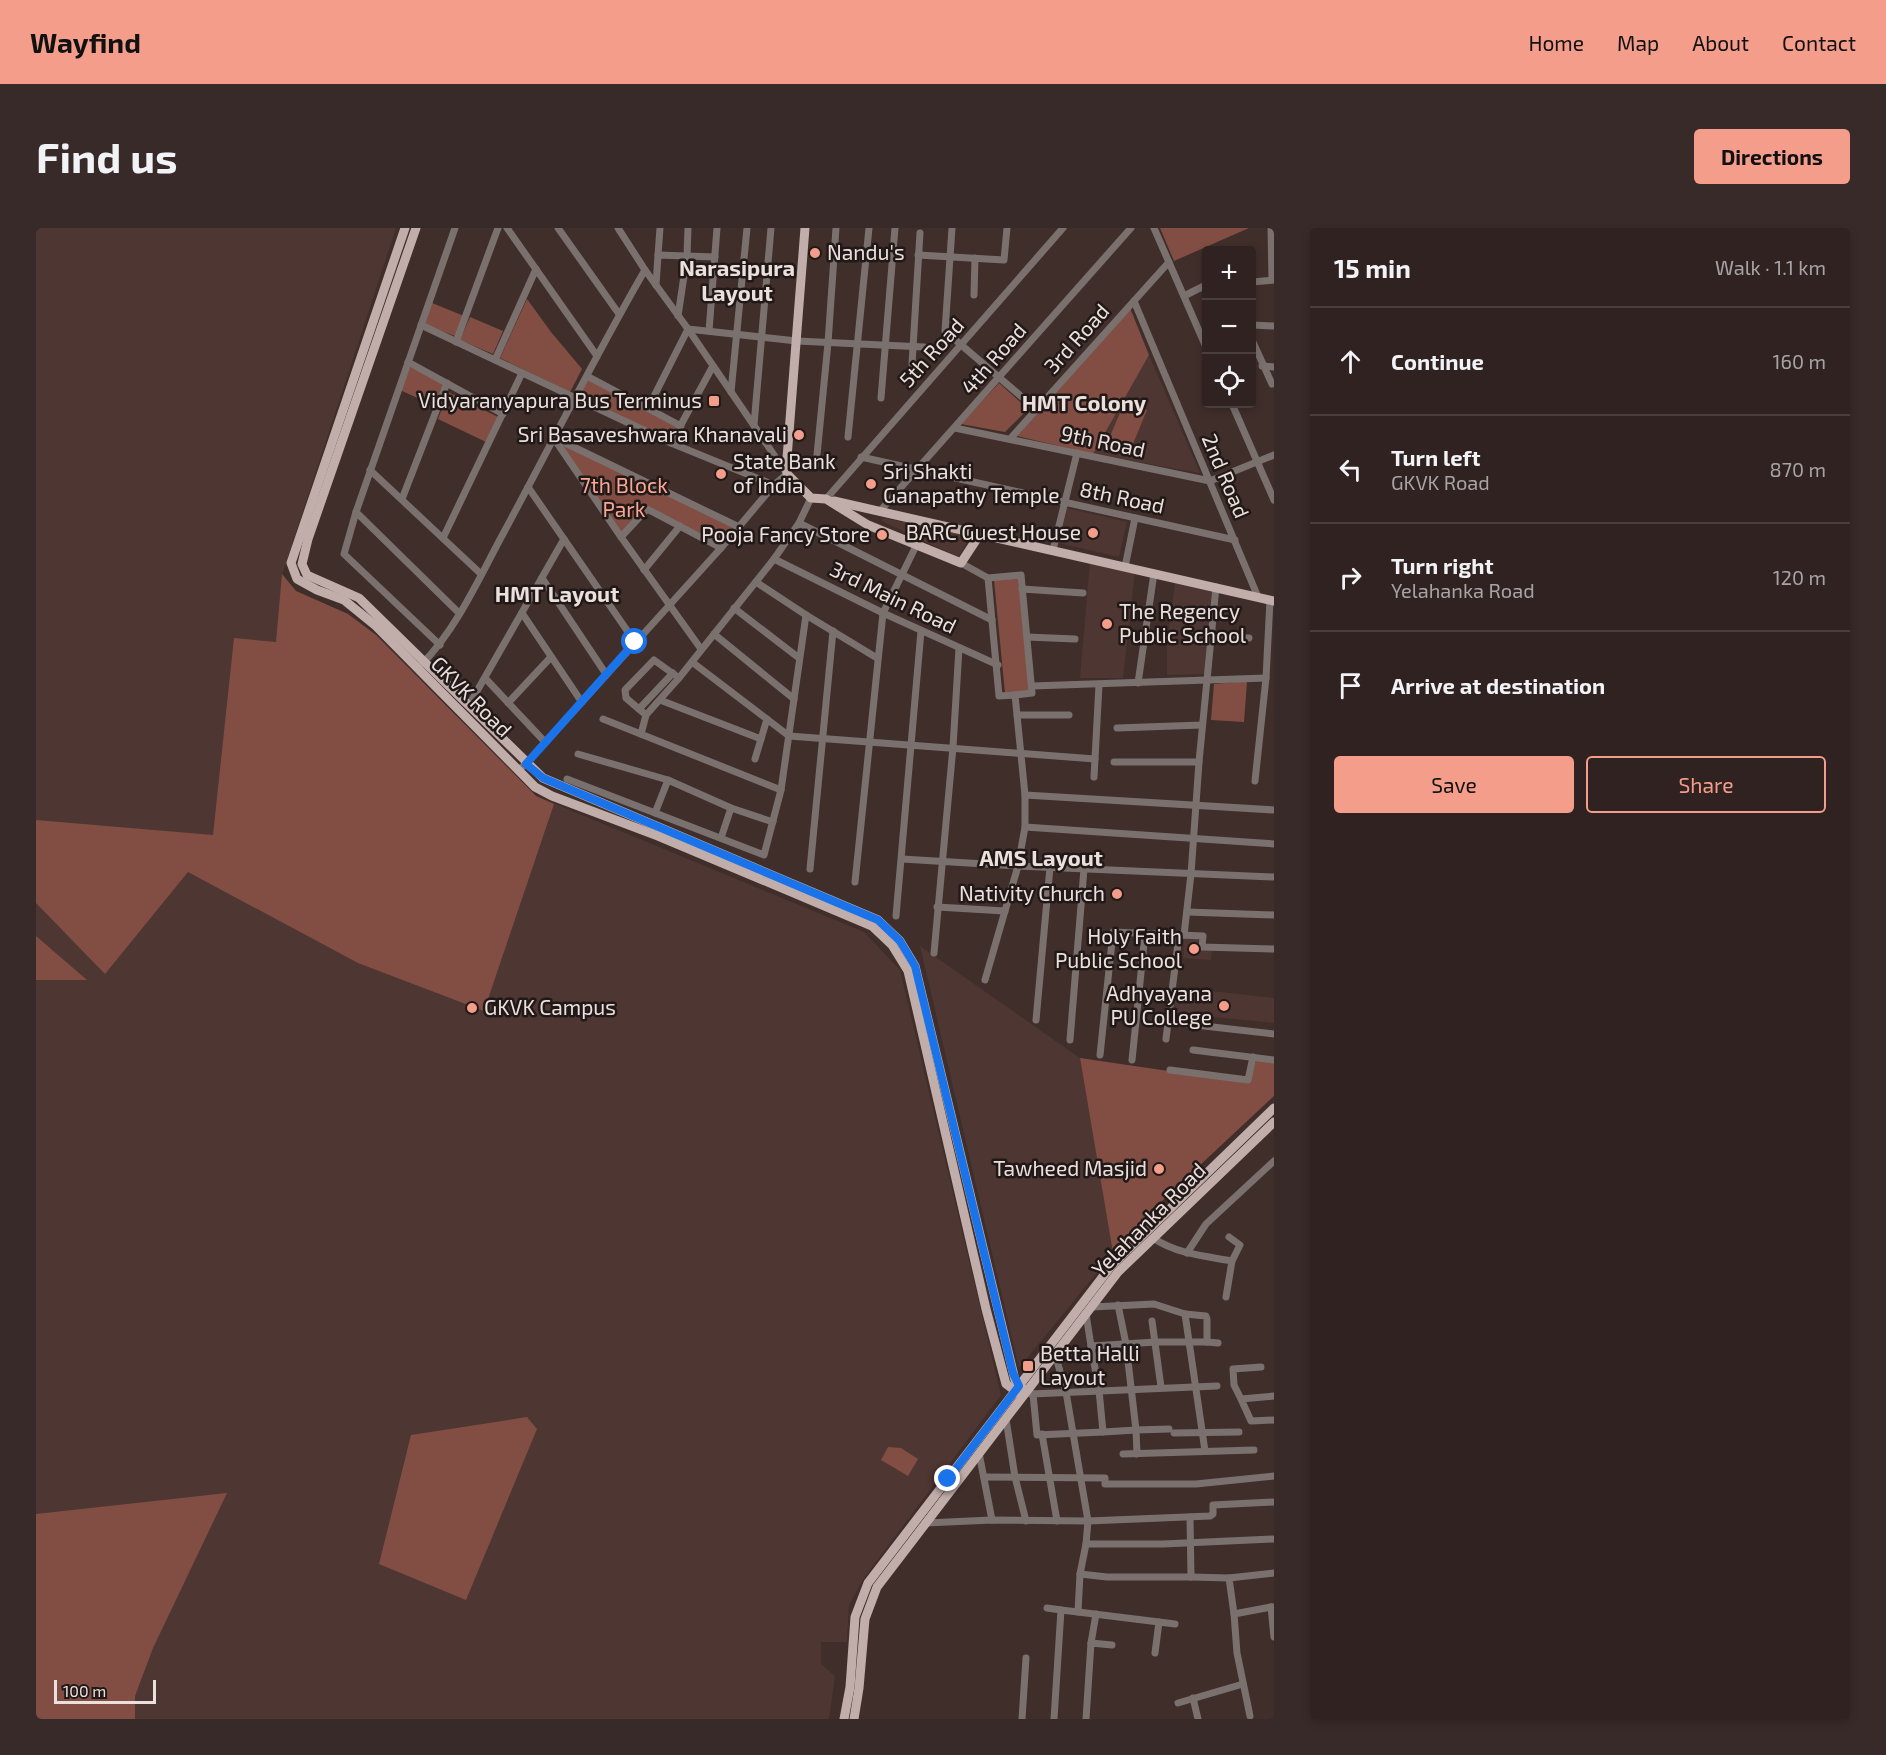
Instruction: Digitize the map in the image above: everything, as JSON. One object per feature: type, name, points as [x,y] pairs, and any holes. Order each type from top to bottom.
[{"type":"main road","name":"GKVK Road","points":[[394,638],[344,600],[317,590],[297,579],[291,563],[405,228]]},
{"type":"main road","name":"GKVK Road","points":[[416,228],[308,539],[302,564],[307,575],[359,598],[535,787],[552,796],[658,836],[872,926],[892,945],[908,971],[986,1309],[1006,1384],[1024,1392]]},
{"type":"main road","points":[[805,228],[787,474],[811,498],[826,499],[1272,600]]},
{"type":"main road","points":[[826,499],[868,525],[961,563],[980,534]]},
{"type":"main road","name":"GKVK Road","points":[[421,665],[469,705],[526,764],[543,778],[878,920],[900,941],[915,966],[1013,1373],[1024,1392]]},
{"type":"main road","name":"Yelahanka Road","points":[[854,1719],[865,1619],[877,1587],[1006,1419],[1111,1266],[1274,1108]]},
{"type":"main road","name":"Yelahanka Road","points":[[844,1719],[850,1687],[855,1617],[868,1583],[1055,1354],[1118,1272],[1274,1122]]},
{"type":"street","points":[[440,645],[344,554],[370,470],[455,228]]},
{"type":"street","points":[[456,342],[498,228]]},
{"type":"street","points":[[507,228],[597,356]]},
{"type":"street","points":[[558,228],[619,314]]},
{"type":"street","points":[[518,770],[526,764],[721,548],[774,485],[787,474],[618,228]]},
{"type":"street","points":[[656,285],[660,228]]},
{"type":"street","points":[[678,316],[687,256],[688,228]]},
{"type":"street","points":[[709,331],[717,228]]},
{"type":"street","points":[[731,392],[747,228]]},
{"type":"street","points":[[753,425],[771,228]]},
{"type":"street","points":[[816,465],[836,228]]},
{"type":"street","points":[[848,437],[869,228]]},
{"type":"street","points":[[881,398],[895,228]]},
{"type":"street","points":[[952,228],[945,331],[1036,409]]},
{"type":"street","points":[[918,255],[1004,260],[1007,228]]},
{"type":"street","name":"5th Road","points":[[826,499],[1063,228]]},
{"type":"street","name":"4th Road","points":[[880,511],[1131,228]]},
{"type":"street","points":[[1154,228],[1202,338]]},
{"type":"street","points":[[1256,282],[1273,280],[1271,228]]},
{"type":"street","points":[[912,364],[920,233]]},
{"type":"street","points":[[658,255],[715,256]]},
{"type":"street","points":[[974,295],[975,258]]},
{"type":"street","name":"3rd Road","points":[[1010,439],[1169,262]]},
{"type":"street","points":[[495,360],[536,269]]},
{"type":"street","points":[[421,665],[440,645],[459,613],[619,314],[645,270]]},
{"type":"street","points":[[1184,296],[1202,287]]},
{"type":"street","name":"2nd Road","points":[[1134,301],[1258,597]]},
{"type":"street","points":[[421,325],[671,443],[774,485]]},
{"type":"street","points":[[1256,325],[1274,327]]},
{"type":"street","points":[[688,329],[797,341],[924,347]]},
{"type":"street","points":[[648,408],[688,329]]},
{"type":"street","points":[[1256,352],[1272,384]]},
{"type":"street","points":[[408,362],[503,414]]},
{"type":"street","points":[[671,443],[713,366]]},
{"type":"street","points":[[1262,366],[1274,367]]},
{"type":"street","points":[[443,538],[522,373]]},
{"type":"street","points":[[586,376],[681,426]]},
{"type":"street","points":[[402,499],[447,383]]},
{"type":"street","points":[[1234,408],[1274,500]]},
{"type":"street","name":"9th Road","points":[[955,428],[1210,481]]},
{"type":"street","points":[[553,437],[739,527]]},
{"type":"street","points":[[553,437],[701,649]]},
{"type":"street","points":[[1053,550],[1063,502],[1077,453]]},
{"type":"street","points":[[1210,481],[1274,455]]},
{"type":"street","name":"8th Road","points":[[861,457],[1235,540]]},
{"type":"street","points":[[370,470],[481,574]]},
{"type":"street","points":[[528,486],[635,642]]},
{"type":"street","points":[[639,709],[692,662],[774,559],[799,523],[811,498]]},
{"type":"street","points":[[621,537],[647,509],[721,548]]},
{"type":"street","points":[[356,512],[459,613]]},
{"type":"street","points":[[1125,567],[1135,518]]},
{"type":"street","points":[[799,523],[992,620]]},
{"type":"street","points":[[645,570],[680,526]]},
{"type":"street","points":[[469,705],[564,539]]},
{"type":"street","points":[[855,882],[883,613],[916,546]]},
{"type":"street","name":"3rd Main Road","points":[[774,559],[921,631],[998,665]]},
{"type":"street","points":[[961,563],[988,578],[1021,575],[1032,693],[999,696],[998,665],[988,578]]},
{"type":"street","points":[[1138,684],[1154,573]]},
{"type":"street","points":[[542,579],[606,674]]},
{"type":"street","points":[[756,582],[877,657]]},
{"type":"street","points":[[1166,1039],[1181,935],[1187,912],[1216,588]]},
{"type":"street","points":[[1022,589],[1083,593]]},
{"type":"street","points":[[1255,781],[1272,600]]},
{"type":"street","points":[[734,608],[799,658]]},
{"type":"street","points":[[522,613],[581,701]]},
{"type":"street","points":[[567,779],[764,855],[781,790],[806,615]]},
{"type":"street","points":[[810,869],[833,631]]},
{"type":"street","points":[[896,916],[921,631]]},
{"type":"street","points":[[714,634],[794,699]]},
{"type":"street","points":[[1027,637],[1076,639]]},
{"type":"street","points":[[1210,637],[1249,638]]},
{"type":"street","points":[[934,953],[953,747],[959,648]]},
{"type":"street","points":[[508,703],[551,657]]},
{"type":"street","points":[[646,715],[626,698],[625,690],[649,663],[657,660],[676,675]]},
{"type":"street","points":[[692,662],[789,736],[1095,759]]},
{"type":"street","points":[[641,734],[646,715],[660,700],[676,675]]},
{"type":"street","points":[[484,678],[545,742]]},
{"type":"street","points":[[1032,686],[1206,682],[1266,678]]},
{"type":"street","points":[[1094,777],[1099,685]]},
{"type":"street","points":[[985,980],[1026,827],[1016,695]]},
{"type":"street","points":[[660,700],[761,739]]},
{"type":"street","points":[[1017,715],[1069,715]]},
{"type":"street","points":[[603,718],[781,790]]},
{"type":"street","points":[[755,759],[767,719]]},
{"type":"street","points":[[1117,728],[1202,725]]},
{"type":"street","points":[[579,754],[668,780],[731,808],[773,822]]},
{"type":"street","points":[[1113,762],[1199,762]]},
{"type":"street","points":[[655,813],[668,780]]},
{"type":"street","points":[[1025,795],[1274,810]]},
{"type":"street","points":[[721,838],[731,808]]},
{"type":"street","points":[[1026,827],[1274,844]]},
{"type":"street","points":[[902,859],[1274,877]]},
{"type":"street","points":[[1036,1020],[1050,867]]},
{"type":"street","points":[[1070,1040],[1084,869]]},
{"type":"street","points":[[937,907],[1005,911]]},
{"type":"street","points":[[1187,912],[1274,915]]},
{"type":"street","points":[[1100,1055],[1113,932],[1203,936],[1202,947],[1274,949]]},
{"type":"street","points":[[1132,1059],[1145,934]]},
{"type":"street","points":[[1169,1022],[1274,1034]]},
{"type":"street","points":[[1192,1050],[1274,1060]]},
{"type":"street","points":[[1170,1070],[1248,1080],[1253,1057]]},
{"type":"street","points":[[1187,1253],[1206,1224],[1274,1161]]},
{"type":"street","points":[[1226,1297],[1232,1261],[1240,1245],[1230,1237]]},
{"type":"street","points":[[1154,1238],[1168,1248],[1232,1261]]},
{"type":"street","points":[[1103,1432],[1099,1390],[1091,1346],[1089,1310],[1118,1305],[1154,1304],[1185,1314],[1206,1316],[1207,1342]]},
{"type":"street","points":[[1118,1305],[1132,1389],[1137,1454]]},
{"type":"street","points":[[1185,1314],[1205,1451]]},
{"type":"street","points":[[1152,1321],[1161,1387]]},
{"type":"street","points":[[1091,1346],[1189,1341],[1218,1343]]},
{"type":"street","points":[[1055,1354],[1066,1392],[1088,1521],[1080,1574],[1078,1612]]},
{"type":"street","points":[[1261,1367],[1233,1369],[1234,1385],[1251,1421],[1274,1420]]},
{"type":"street","points":[[1217,1386],[1024,1392],[1037,1434],[1136,1430],[1239,1432]]},
{"type":"street","points":[[1241,1400],[1274,1396]]},
{"type":"street","points":[[1006,1419],[1015,1477],[1026,1521]]},
{"type":"street","points":[[1042,1434],[1058,1521]]},
{"type":"street","points":[[1123,1454],[1254,1450]]},
{"type":"street","points":[[979,1453],[993,1520]]},
{"type":"street","points":[[984,1477],[1080,1476],[1105,1478],[1105,1484],[1196,1484],[1274,1476]]},
{"type":"street","points":[[926,1523],[993,1520],[1088,1521],[1212,1516],[1213,1505],[1274,1502]]},
{"type":"street","points":[[1190,1517],[1191,1577]]},
{"type":"street","points":[[1086,1544],[1110,1546],[1274,1539]]},
{"type":"street","points":[[1080,1574],[1107,1577],[1229,1578],[1274,1573]]},
{"type":"street","points":[[1229,1578],[1242,1684],[1250,1716]]},
{"type":"street","points":[[1234,1614],[1273,1607],[1274,1637]]},
{"type":"street","points":[[1047,1608],[1175,1624]]},
{"type":"street","points":[[1054,1719],[1061,1610]]},
{"type":"street","points":[[1086,1719],[1091,1643],[1096,1614]]},
{"type":"street","points":[[1155,1653],[1159,1622]]},
{"type":"street","points":[[1091,1643],[1112,1646]]},
{"type":"street","points":[[1022,1719],[1026,1658]]},
{"type":"street","points":[[1178,1703],[1242,1684]]},
{"type":"street","points":[[1193,1698],[1198,1719]]},
{"type":"shaded area","name":"GKVK Campus","points":[[36,228],[396,228],[282,575],[296,591],[348,614],[376,635],[536,796],[864,932],[900,970],[1001,1395],[864,1578],[849,1605],[847,1642],[821,1642],[821,1664],[835,1676],[829,1719],[36,1719]]},
{"type":"shaded area","points":[[1149,355],[1200,473],[1093,454]]},
{"type":"shaded area","name":"BARC Guest House","points":[[1067,508],[1127,522],[1119,557],[1059,543]]},
{"type":"shaded area","points":[[883,518],[971,536],[958,557],[882,521]]},
{"type":"shaded area","name":"The Regency Public School","points":[[1090,561],[1135,571],[1123,678],[1080,678]]},
{"type":"shaded area","points":[[1175,583],[1213,591],[1206,674],[1167,675],[1167,645]]},
{"type":"shaded area","name":"Holy Faith Public School","points":[[1184,938],[1198,939],[1198,948],[1212,949],[1211,960],[1183,958]]},
{"type":"shaded area","points":[[920,946],[1080,1058],[1113,1253],[1019,1368]]},
{"type":"shaded area","name":"Adhyayana PU College","points":[[1176,987],[1274,998],[1274,1023],[1174,1013]]},
{"type":"green space","points":[[1160,228],[1249,228],[1208,246],[1202,246],[1202,249],[1174,261]]},
{"type":"green space","points":[[527,299],[582,369],[570,392],[500,358]]},
{"type":"green space","points":[[432,303],[464,316],[455,336],[423,324]]},
{"type":"green space","points":[[1130,308],[1149,355],[1093,454],[1017,436]]},
{"type":"green space","points":[[470,317],[503,331],[493,354],[460,340]]},
{"type":"green space","points":[[410,367],[445,383],[435,406],[400,390]]},
{"type":"green space","points":[[588,379],[678,425],[670,441],[579,395]]},
{"type":"green space","points":[[999,383],[1028,409],[1005,432],[961,424]]},
{"type":"green space","points":[[448,392],[498,417],[486,442],[438,419]]},
{"type":"green space","points":[[1125,401],[1147,410],[1130,451],[1108,441]]},
{"type":"green space","name":"7th Block Park","points":[[559,442],[735,527],[721,546],[646,506],[621,534]]},
{"type":"green space","points":[[282,574],[296,591],[348,614],[376,635],[536,796],[554,804],[484,1011],[358,963],[188,872],[105,974],[36,903],[36,820],[213,835],[234,638],[276,642]]},
{"type":"green space","points":[[1018,578],[1029,690],[1005,693],[994,580]]},
{"type":"green space","points":[[1247,681],[1244,722],[1211,720],[1214,684]]},
{"type":"green space","points":[[36,936],[87,980],[36,980]]},
{"type":"green space","points":[[1080,1058],[1250,1083],[1256,1060],[1274,1062],[1274,1096],[1167,1196],[1113,1253]]},
{"type":"green space","points":[[527,1417],[537,1429],[466,1600],[379,1564],[411,1435]]},
{"type":"green space","points":[[888,1447],[901,1448],[918,1459],[908,1476],[881,1460]]},
{"type":"green space","points":[[227,1493],[153,1648],[135,1696],[135,1719],[36,1719],[36,1514]]},
{"type":"place","name":"Nandu's","points":[[815,253]]},
{"type":"place","name":"Vidyaranyapura Bus Terminus","points":[[714,401]]},
{"type":"place","name":"Sri Basaveshwara Khanavali","points":[[799,435]]},
{"type":"place","name":"State Bank of India","points":[[721,474]]},
{"type":"place","name":"Sri Shakti Ganapathy Temple","points":[[871,484]]},
{"type":"place","name":"BARC Guest House","points":[[1093,533]]},
{"type":"place","name":"Pooja Fancy Store","points":[[882,535]]},
{"type":"place","name":"The Regency Public School","points":[[1107,624]]},
{"type":"place","name":"Nativity Church","points":[[1117,894]]},
{"type":"place","name":"Holy Faith Public School","points":[[1194,949]]},
{"type":"place","name":"Adhyayana PU College","points":[[1224,1006]]},
{"type":"place","name":"GKVK Campus","points":[[472,1008]]},
{"type":"place","name":"Tawheed Masjid","points":[[1159,1169]]},
{"type":"place","name":"Betta Halli Layout","points":[[1028,1366]]},
{"type":"district","name":"Narasipura Layout","points":[[737,280]]},
{"type":"district","name":"HMT Colony","points":[[1084,403]]},
{"type":"district","name":"HMT Layout","points":[[557,594]]},
{"type":"district","name":"AMS Layout","points":[[1041,858]]},
{"type":"route","points":[[635,642],[526,764],[543,778],[878,920],[894,933],[915,966],[1013,1373],[1019,1386],[948,1479]]}]
